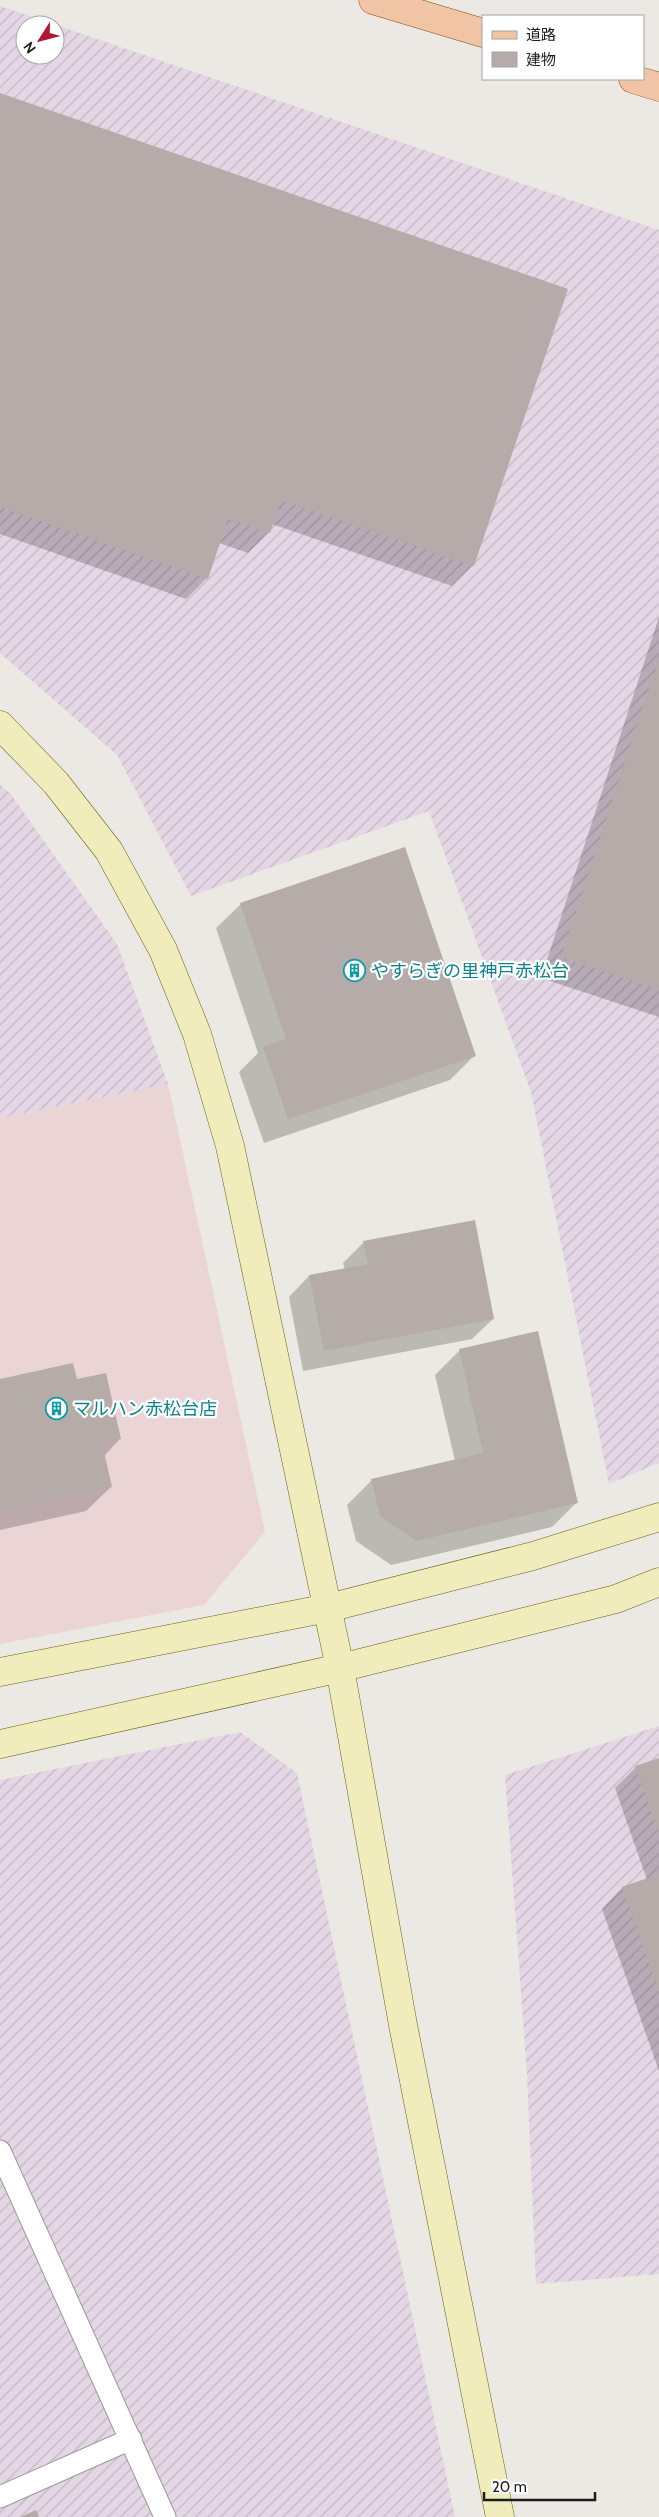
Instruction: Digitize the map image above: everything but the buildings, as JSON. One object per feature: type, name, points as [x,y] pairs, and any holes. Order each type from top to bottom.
[{"type":"main road","points":[[374,0],[482,33]]},
{"type":"main road","points":[[636,80],[659,87]]},
{"type":"street","points":[[0,725],[56,783],[109,851],[163,950],[197,1034],[230,1146],[340,1668],[403,2025],[500,2517]]},
{"type":"street","points":[[0,1672],[328,1608],[533,1556],[659,1517]]},
{"type":"street","points":[[0,1744],[340,1668],[616,1599],[659,1582]]},
{"type":"lane","points":[[0,2151],[165,2517]]},
{"type":"lane","points":[[0,2497],[131,2439]]},
{"type":"shaded area","points":[[0,6],[26,15],[15,15],[15,65],[65,65],[65,28],[659,230],[659,1463],[609,1484],[531,1092],[429,811],[191,896],[117,755],[0,653]]},
{"type":"shaded area","points":[[0,785],[10,793],[117,944],[168,1084],[0,1118]]},
{"type":"shaded area","points":[[168,1084],[265,1532],[204,1605],[0,1644],[0,1118]]},
{"type":"shaded area","points":[[659,1726],[659,2274],[536,2284],[527,2074],[505,1775]]},
{"type":"shaded area","points":[[240,1732],[297,1773],[455,2517],[0,2517],[0,1780]]},
{"type":"place","name":"やすらぎの里神戸赤松台","points":[[355,971]]},
{"type":"place","name":"マルハン赤松台店","points":[[57,1409]]}]
